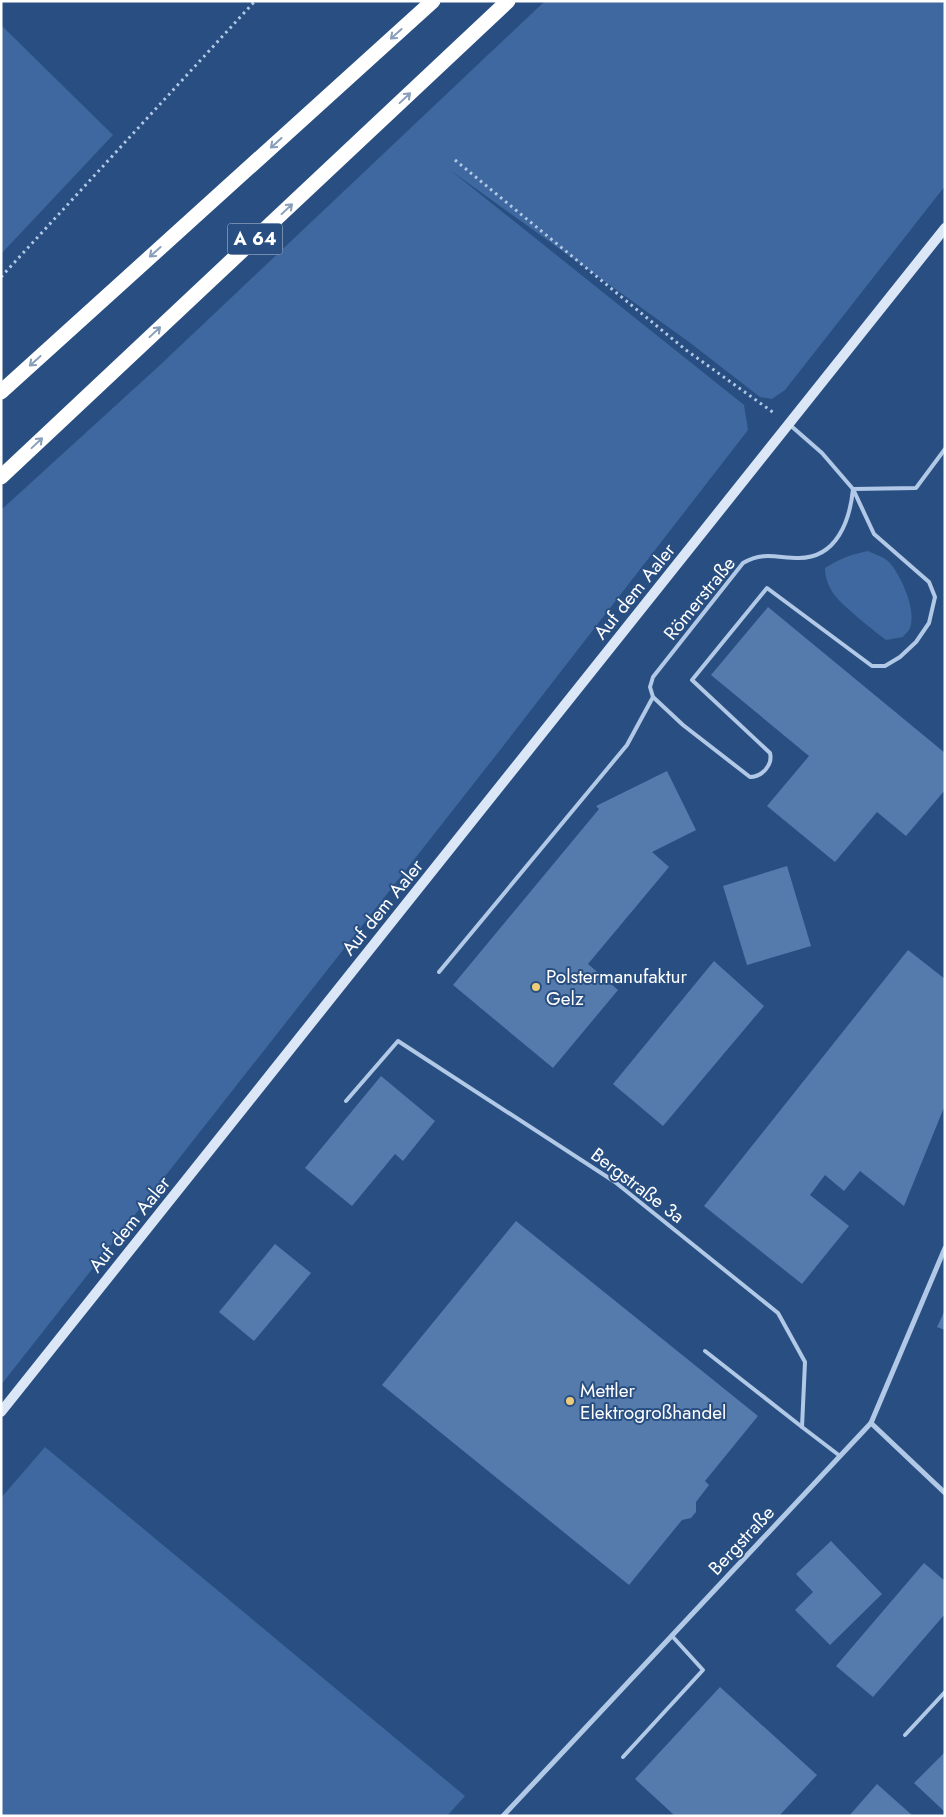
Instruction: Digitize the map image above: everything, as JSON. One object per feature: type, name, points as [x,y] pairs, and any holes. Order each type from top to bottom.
[{"type":"highway","name":"A 64","points":[[1,392],[433,1]]},
{"type":"highway","name":"A 64","points":[[1,477],[508,1]]},
{"type":"street","name":"Auf dem Aaler","points":[[1,1412],[945,228]]},
{"type":"street","name":"Bergstraße","points":[[504,1816],[872,1423],[945,1248]]},
{"type":"street","points":[[872,1423],[945,1493]]},
{"type":"lane","points":[[652,697],[683,725],[750,777],[756,777],[770,763],[770,754],[692,680],[767,588],[872,666],[886,666],[900,657],[916,642],[929,623],[935,597],[929,582],[874,534],[853,489],[822,453],[788,424]]},
{"type":"lane","points":[[853,489],[916,488],[945,450]]},
{"type":"lane","name":"Römerstraße","points":[[440,972],[627,745],[652,697],[650,686],[653,677],[743,563],[766,555],[800,558],[819,554],[834,544],[844,529],[851,509],[853,489]]},
{"type":"lane","name":"Bergstraße 3a","points":[[346,1100],[398,1041],[615,1182],[778,1313],[804,1362],[802,1427]]},
{"type":"lane","points":[[705,1351],[840,1456]]},
{"type":"lane","points":[[624,1757],[703,1670],[672,1636]]},
{"type":"lane","points":[[905,1735],[945,1692]]},
{"type":"path","points":[[1,277],[256,1]]},
{"type":"path","points":[[455,160],[686,350],[788,424]]},
{"type":"shaded area","points":[[545,1],[945,1],[945,186],[785,390],[772,399],[760,397],[689,342],[450,170],[744,405],[748,430],[497,754],[1,1385],[1,510],[159,366]]},
{"type":"shaded area","points":[[1,25],[113,135],[1,254]]},
{"type":"shaded area","points":[[868,551],[889,562],[903,584],[910,603],[912,621],[903,637],[886,640],[843,604],[828,584],[825,568],[846,557]]},
{"type":"shaded area","points":[[45,1447],[465,1796],[447,1816],[1,1816],[1,1498]]},
{"type":"building","points":[[768,607],[945,753],[945,790],[906,836],[877,812],[835,862],[767,806],[809,756],[711,675]]},
{"type":"building","points":[[667,771],[696,830],[652,852],[669,867],[588,964],[618,990],[553,1068],[453,985],[599,809],[596,806]]},
{"type":"building","points":[[787,866],[811,946],[747,965],[723,886]]},
{"type":"building","points":[[908,950],[945,979],[945,1105],[904,1206],[860,1171],[844,1191],[825,1175],[810,1195],[849,1226],[802,1284],[704,1206]]},
{"type":"building","points":[[714,961],[764,1006],[663,1126],[613,1084]]},
{"type":"building","points":[[381,1076],[435,1121],[403,1161],[395,1154],[352,1206],[305,1168]]},
{"type":"building","name":"Mettler Elektrogroßhandel","points":[[516,1221],[758,1416],[705,1481],[709,1485],[696,1502],[696,1512],[691,1518],[682,1520],[629,1585],[382,1385]]},
{"type":"building","points":[[275,1244],[311,1273],[254,1341],[219,1312]]},
{"type":"building","points":[[945,1310],[945,1330],[937,1327]]},
{"type":"building","points":[[831,1541],[882,1594],[830,1645],[795,1610],[813,1592],[796,1574]]},
{"type":"building","points":[[924,1563],[945,1581],[945,1614],[873,1697],[836,1666]]},
{"type":"building","points":[[720,1687],[817,1775],[779,1816],[675,1816],[635,1779]]},
{"type":"building","points":[[945,1752],[945,1812],[914,1783]]},
{"type":"building","points":[[877,1784],[913,1816],[849,1816]]},
{"type":"place","name":"Polstermanufaktur Gelz","points":[[536,987]]},
{"type":"place","name":"Mettler Elektrogroßhandel","points":[[570,1401]]}]
